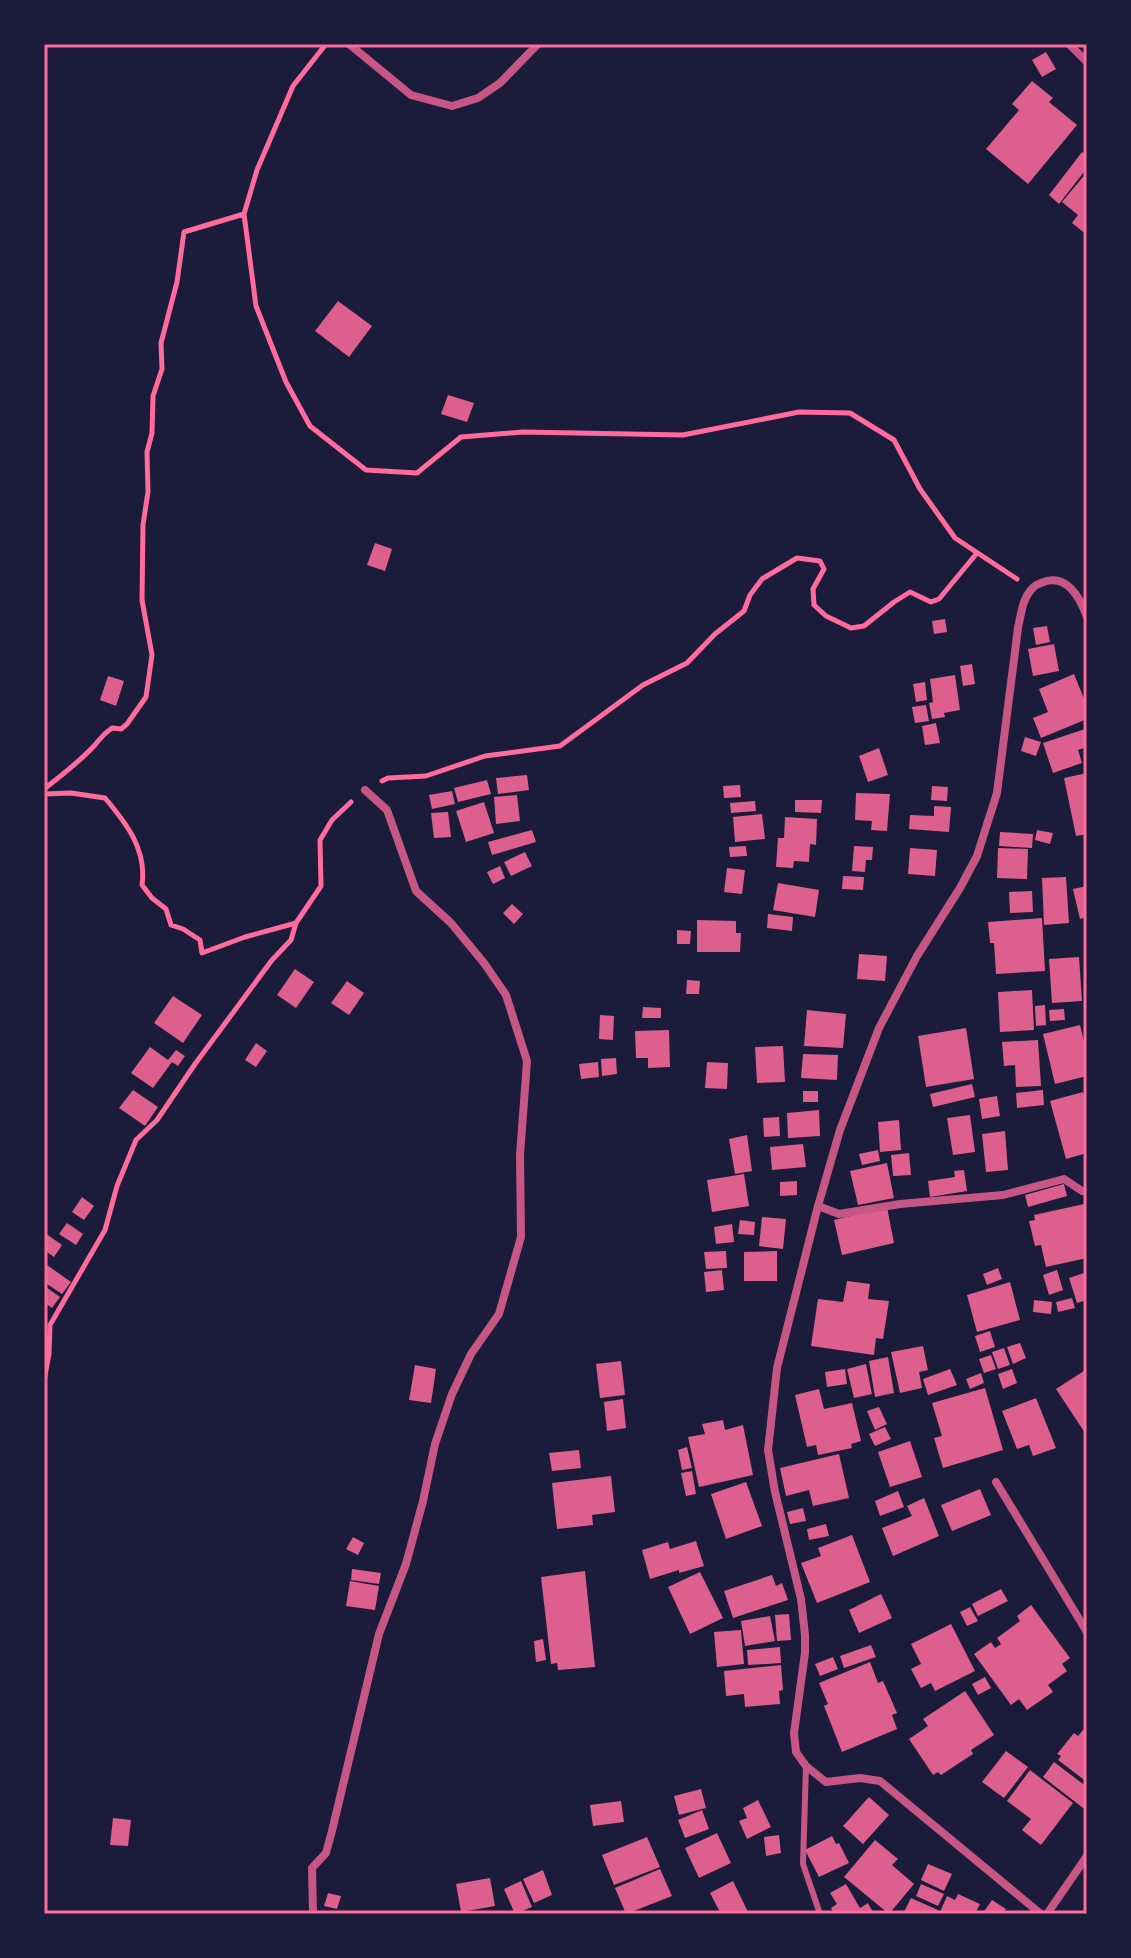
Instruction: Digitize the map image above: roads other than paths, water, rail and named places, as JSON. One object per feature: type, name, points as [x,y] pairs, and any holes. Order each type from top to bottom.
[{"type":"street","points":[[349,44],[411,95],[452,106],[478,98],[500,83],[538,44]]},
{"type":"street","points":[[1069,44],[1087,62]]},
{"type":"street","points":[[1041,1914],[880,1781],[860,1778],[826,1782],[806,1766],[796,1752],[794,1733],[805,1635],[801,1599],[768,1450],[777,1368],[840,1130],[879,1028],[917,956],[977,856],[997,793],[1024,601],[1032,588],[1056,579],[1068,585],[1077,595],[1086,614]]},
{"type":"street","points":[[313,1914],[312,1868],[326,1853],[379,1634],[406,1564],[435,1444],[452,1394],[471,1354],[499,1314],[521,1237],[520,1155],[527,1061],[506,995],[451,923],[416,891],[387,810],[365,790]]},
{"type":"street","points":[[818,1206],[839,1214],[900,1204],[1003,1195],[1064,1179],[1087,1191]]},
{"type":"street","points":[[996,1482],[1087,1632]]},
{"type":"street","points":[[1047,1914],[1087,1856]]},
{"type":"lane","points":[[806,1766],[803,1864],[820,1914]]}]
